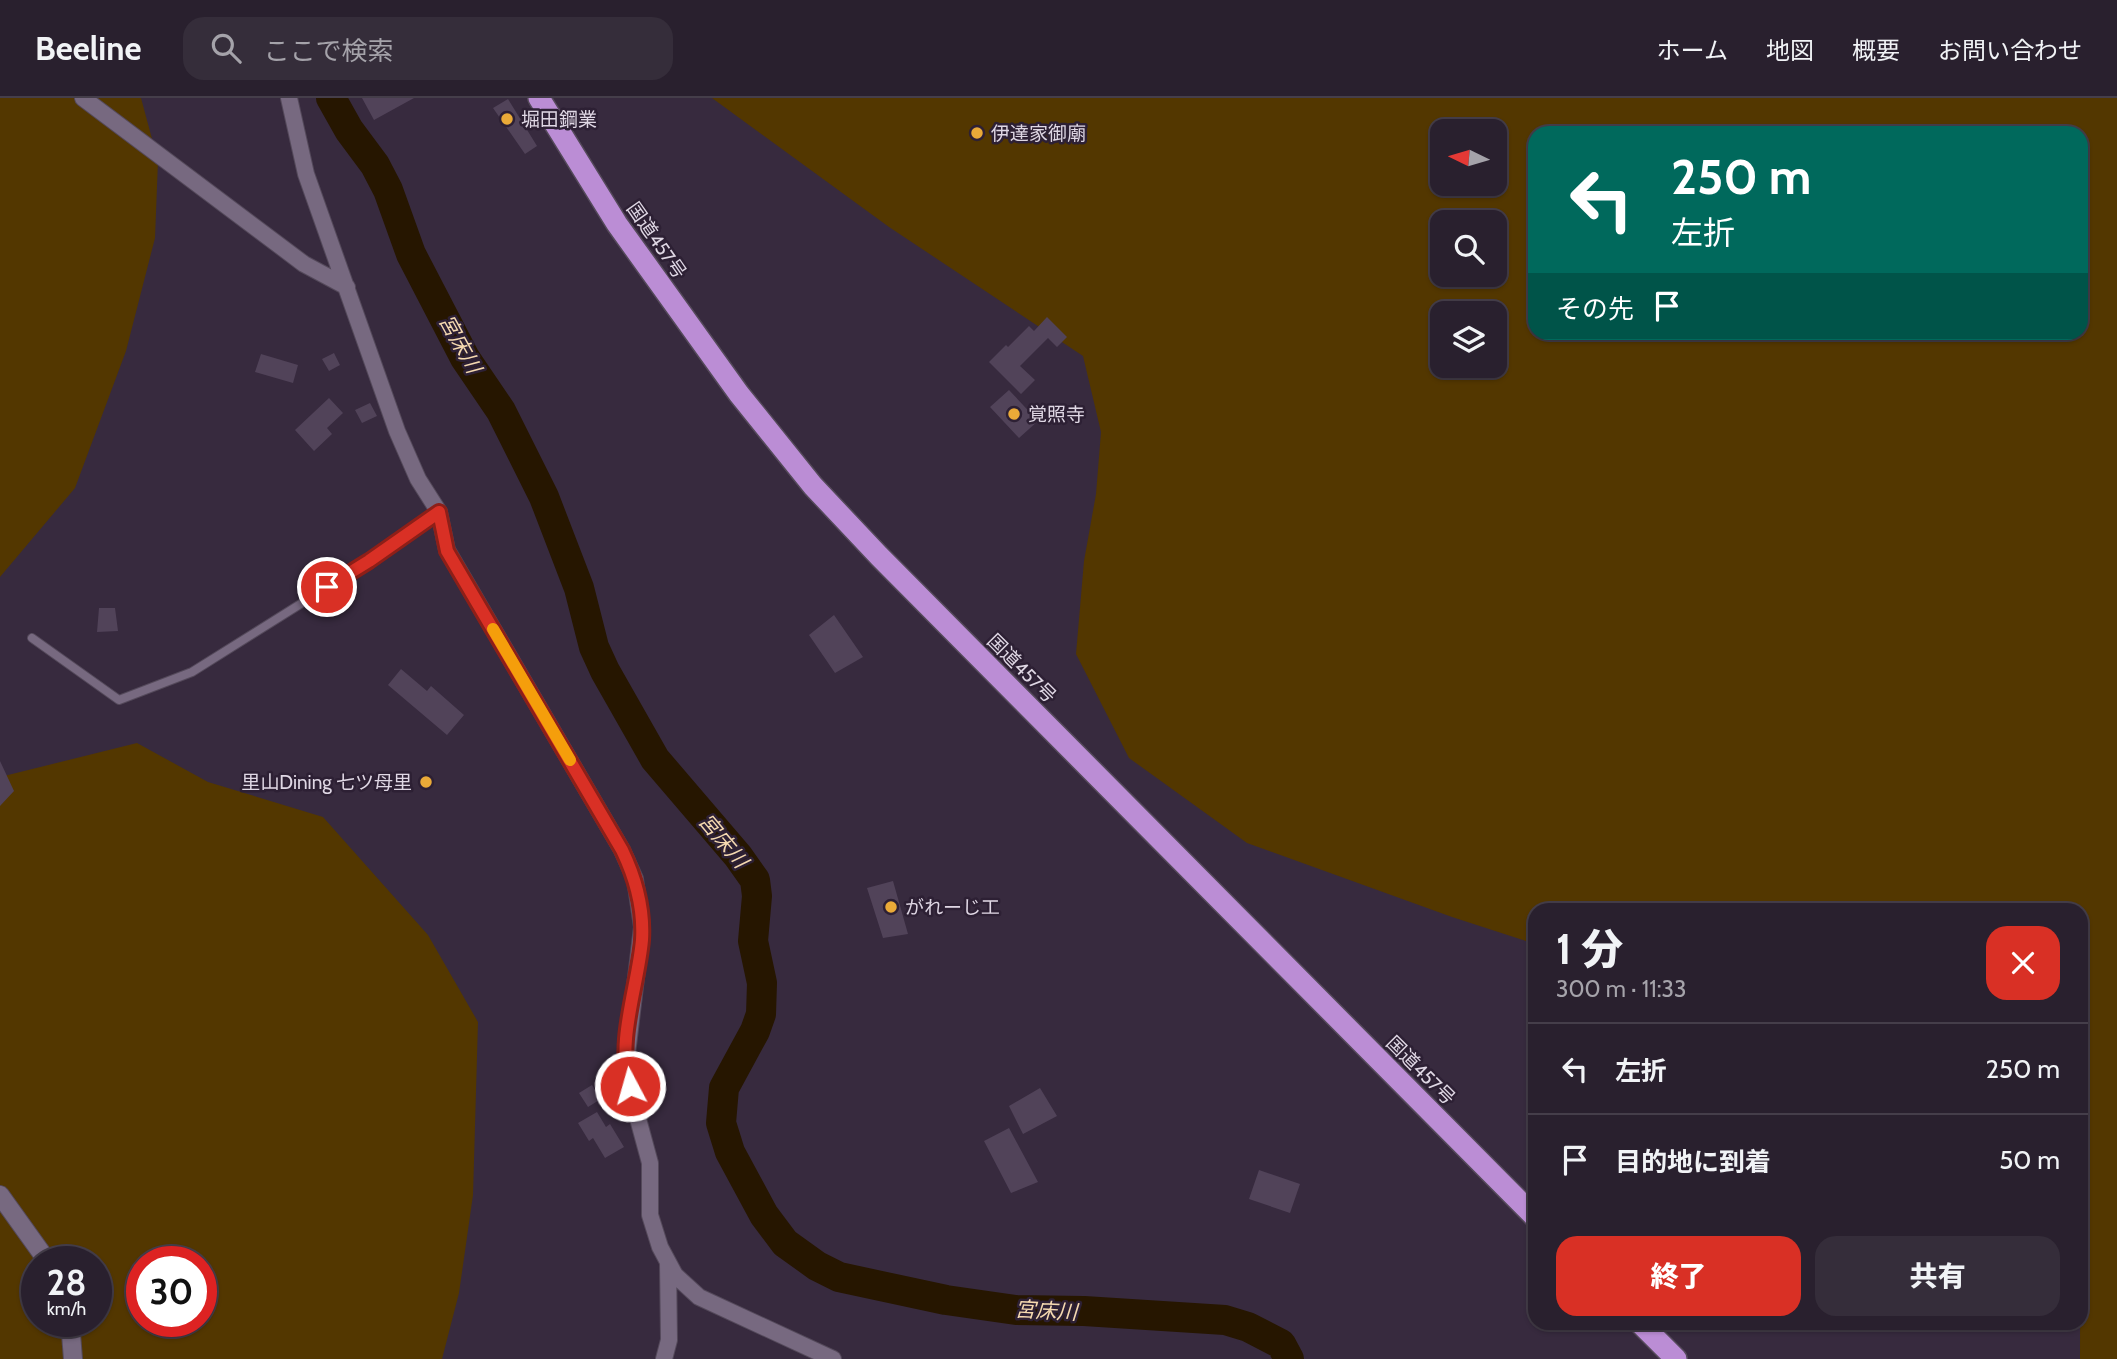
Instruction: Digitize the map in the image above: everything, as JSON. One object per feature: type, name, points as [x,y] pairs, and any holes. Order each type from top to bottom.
[{"type":"highway","name":"国道457号","points":[[539,98],[617,224],[739,394],[813,486],[879,556],[1528,1210]]},
{"type":"highway","points":[[1647,1330],[1676,1359]]},
{"type":"street","points":[[83,98],[304,264],[347,287]]},
{"type":"street","points":[[289,98],[306,174],[397,431],[418,479],[439,512],[447,551],[622,850],[635,879],[640,901],[642,940],[625,1071],[650,1163],[650,1215],[668,1264],[699,1297],[833,1359]]},
{"type":"street","points":[[0,1195],[37,1246]]},
{"type":"street","points":[[664,1359],[669,1332],[668,1264]]},
{"type":"street","points":[[72,1337],[73,1359]]},
{"type":"lane","points":[[32,638],[119,700],[192,671],[369,561],[439,512]]},
{"type":"shaded area","points":[[0,98],[141,98],[158,161],[155,238],[126,351],[75,488],[0,577]]},
{"type":"shaded area","points":[[712,98],[2117,98],[2117,1359],[2080,1359],[2080,1330],[2088,1330],[2088,903],[1528,903],[1528,942],[1247,843],[1129,758],[1076,654],[1084,561],[1096,494],[1101,432],[1083,356],[889,227]]},
{"type":"shaded area","points":[[137,743],[208,782],[323,817],[428,935],[478,1022],[473,1195],[459,1293],[442,1359],[0,1359],[0,777]]},
{"type":"building","points":[[362,98],[414,98],[374,120]]},
{"type":"building","points":[[508,99],[537,146],[525,154],[493,108]]},
{"type":"building","points":[[1047,317],[1067,337],[1057,347],[1048,338],[1020,366],[1035,380],[1021,394],[989,362],[1029,326],[1034,331]]},
{"type":"building","points":[[334,353],[340,365],[329,371],[322,359]]},
{"type":"building","points":[[261,354],[298,365],[293,383],[255,372]]},
{"type":"building","points":[[1009,390],[1038,421],[1019,438],[990,407]]},
{"type":"building","points":[[329,398],[343,413],[327,428],[332,434],[314,451],[295,430]]},
{"type":"building","points":[[370,403],[377,416],[362,423],[355,410]]},
{"type":"building","points":[[99,608],[115,608],[118,631],[97,632]]},
{"type":"building","points":[[834,615],[863,657],[835,673],[809,635]]},
{"type":"building","points":[[401,669],[427,691],[431,686],[464,715],[447,735],[388,685]]},
{"type":"building","points":[[0,761],[14,791],[0,806]]},
{"type":"building","points":[[893,881],[908,934],[883,938],[867,888]]},
{"type":"building","points":[[592,1085],[601,1099],[588,1107],[579,1093]]},
{"type":"building","points":[[1040,1088],[1057,1116],[1023,1134],[1009,1106]]},
{"type":"building","points":[[597,1112],[606,1127],[610,1124],[624,1147],[605,1158],[593,1138],[589,1141],[578,1123]]},
{"type":"building","points":[[1009,1128],[1038,1182],[1011,1193],[984,1141]]},
{"type":"building","points":[[1259,1170],[1300,1184],[1290,1213],[1249,1199]]},
{"type":"waterway","name":"宮床川","points":[[331,98],[349,130],[375,165],[388,190],[411,254],[465,358],[501,411],[544,497],[579,588],[594,647],[605,671],[655,759],[738,856],[755,880],[757,896],[753,941],[762,983],[761,1014],[755,1031],[724,1088],[721,1123],[730,1152],[764,1215],[785,1243],[817,1266],[839,1277],[946,1300],[1016,1310],[1084,1311],[1225,1320],[1248,1327],[1281,1344],[1289,1359]]},
{"type":"slow traffic","points":[[493,629],[570,760]]},
{"type":"place","name":"堀田鋼業","points":[[507,119]]},
{"type":"place","name":"伊達家御廟","points":[[977,133]]},
{"type":"place","name":"覚照寺","points":[[1014,414]]},
{"type":"place","name":"里山Dining 七ツ母里","points":[[426,782]]},
{"type":"place","name":"がれーじ工","points":[[891,907]]},
{"type":"route","points":[[327,587],[439,512],[447,551],[622,850],[635,879],[640,901],[642,940],[626,1050],[625,1071],[630,1086]]}]
